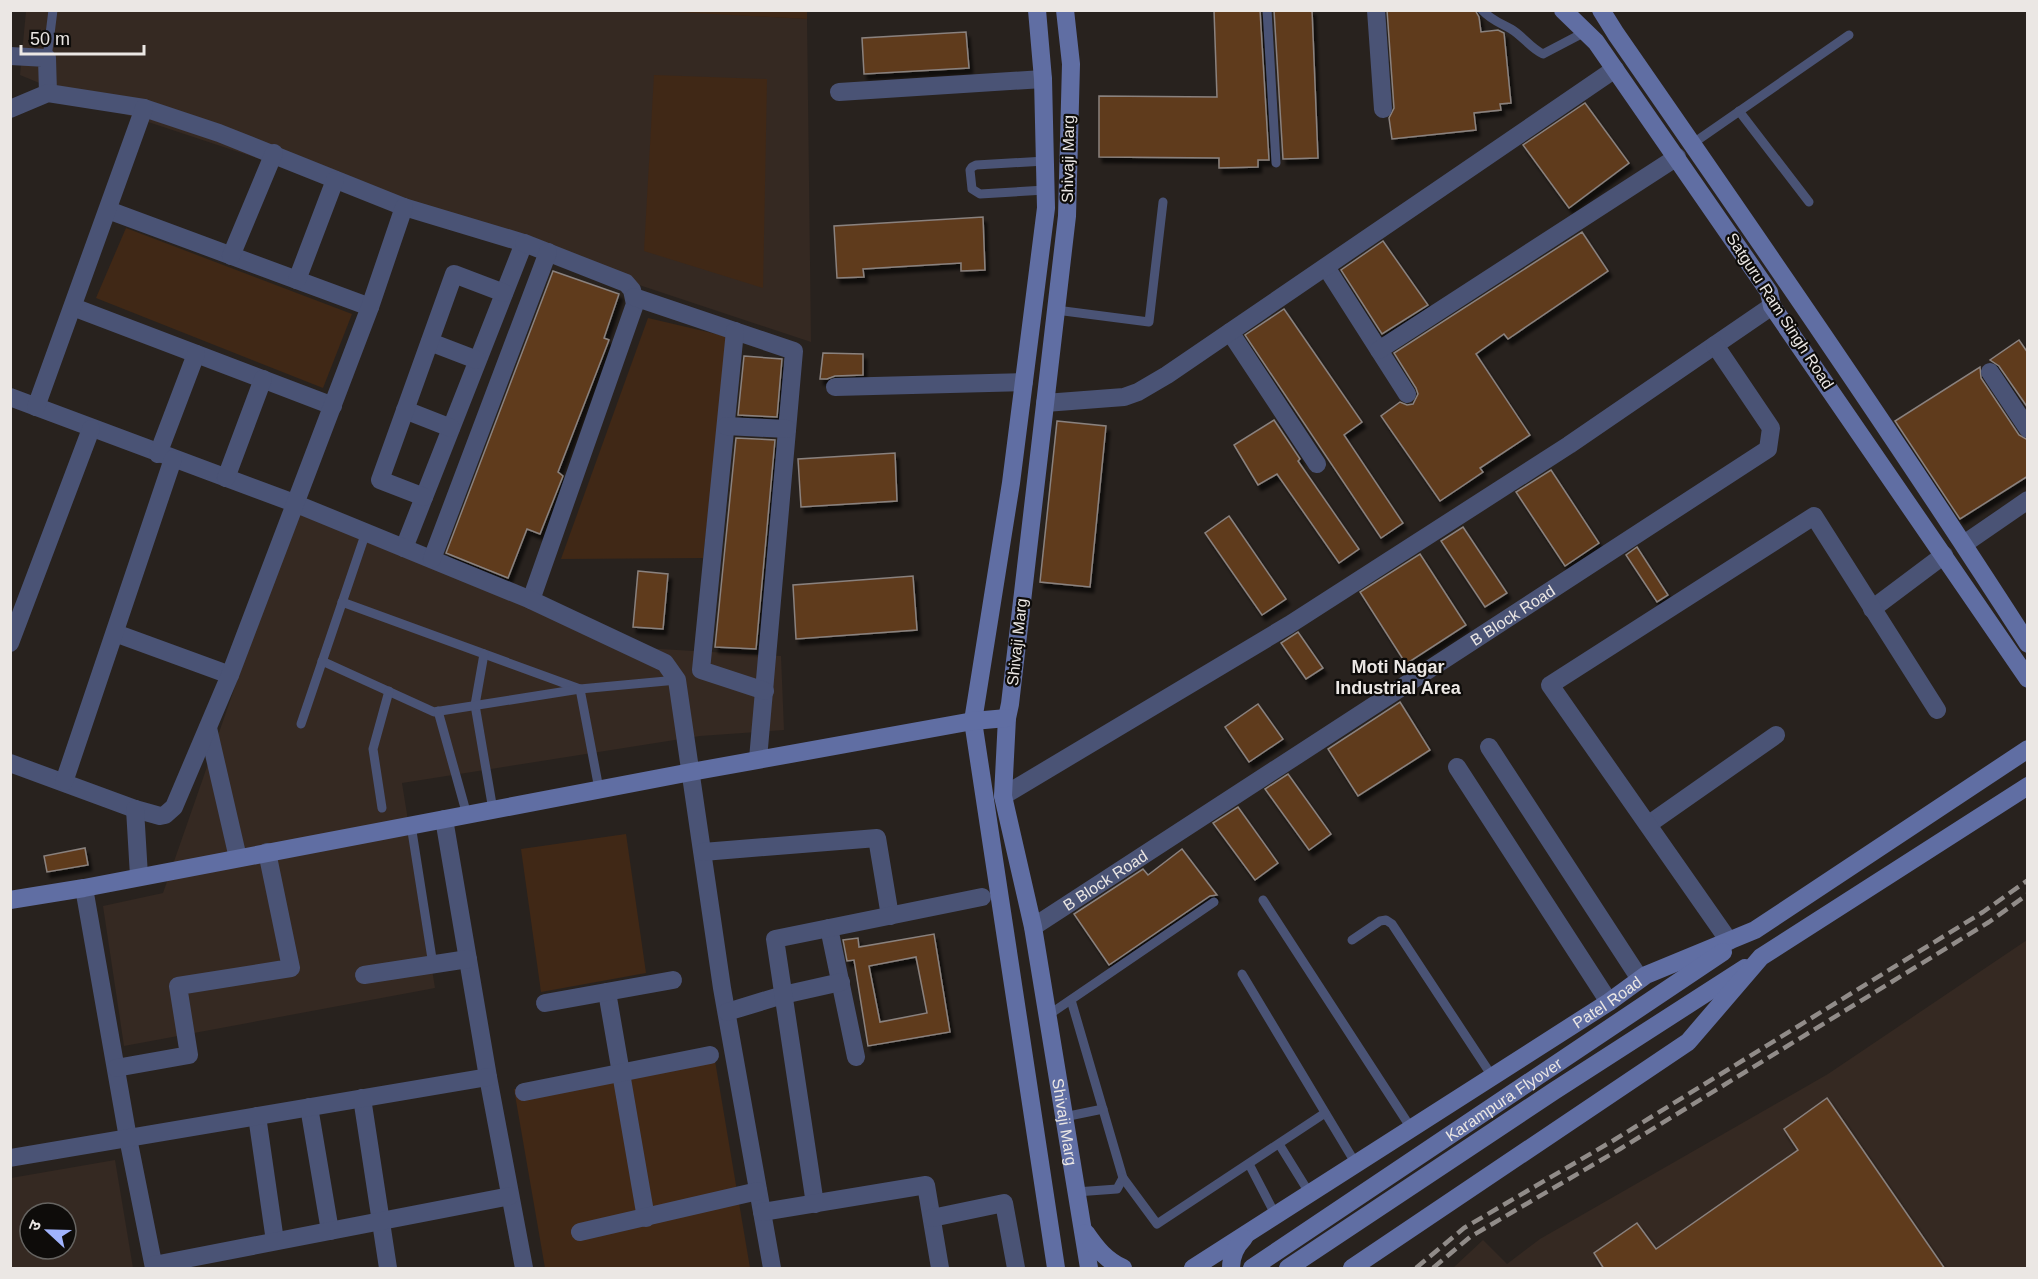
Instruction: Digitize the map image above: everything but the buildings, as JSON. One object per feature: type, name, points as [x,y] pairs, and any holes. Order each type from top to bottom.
[{"type":"main road","name":"Shivaji Marg","points":[[1037,10],[1043,79],[1046,208],[1011,483],[973,721],[1056,1269]]},
{"type":"main road","name":"Shivaji Marg","points":[[1065,10],[1071,63],[1067,216],[1007,718],[1003,796],[1033,927],[1089,1269]]},
{"type":"main road","name":"Satguru Ram Singh Road","points":[[1563,10],[1596,42],[1677,157],[1770,292],[1772,306],[2028,679]]},
{"type":"main road","name":"Satguru Ram Singh Road","points":[[1601,10],[1790,284],[2028,644]]},
{"type":"main road","points":[[10,900],[84,888],[758,759],[973,721],[1007,718]]},
{"type":"main road","name":"Patel Road","points":[[1186,1269],[1199,1264],[1249,1234],[1610,1002],[1640,979],[1755,930],[2028,749]]},
{"type":"main road","points":[[1360,1266],[1688,1042],[1761,957],[2028,786]]},
{"type":"main road","name":"Karampura Flyover","points":[[1252,1269],[1755,930]]},
{"type":"main road","name":"Karampura Flyover","points":[[1288,1269],[1761,957]]},
{"type":"main road","points":[[1082,1226],[1098,1251],[1110,1262],[1123,1269]]},
{"type":"main road","points":[[1231,1269],[1231,1259],[1238,1245],[1249,1234]]},
{"type":"street","points":[[1376,10],[1383,109]]},
{"type":"street","points":[[10,56],[47,58],[48,93]]},
{"type":"street","points":[[1045,403],[1109,399],[1138,392],[1167,375],[1615,69]]},
{"type":"street","points":[[839,92],[1043,79]]},
{"type":"street","points":[[10,109],[48,93],[144,108],[274,153],[404,207],[524,243],[626,283],[634,297],[634,304],[531,600]]},
{"type":"street","points":[[36,407],[144,108]]},
{"type":"street","points":[[231,256],[274,153]]},
{"type":"street","points":[[1379,350],[1677,157]]},
{"type":"street","points":[[297,280],[335,180]]},
{"type":"street","points":[[10,763],[135,809],[160,816],[170,812],[230,675],[370,307],[404,207]]},
{"type":"street","points":[[108,210],[370,307]]},
{"type":"street","points":[[404,548],[524,243]]},
{"type":"street","points":[[432,559],[548,252]]},
{"type":"street","points":[[1326,267],[1407,394]]},
{"type":"street","points":[[424,497],[380,480],[454,274],[504,293]]},
{"type":"street","points":[[634,297],[794,351],[758,759]]},
{"type":"street","points":[[1003,796],[1289,625],[1569,445],[1772,306]]},
{"type":"street","points":[[73,307],[333,406]]},
{"type":"street","points":[[735,331],[701,670],[765,691]]},
{"type":"street","points":[[1230,332],[1317,464]]},
{"type":"street","points":[[430,342],[477,360]]},
{"type":"street","name":"B Block Road","points":[[1033,927],[1768,449],[1771,428],[1715,345]]},
{"type":"street","points":[[64,782],[115,633],[196,354]]},
{"type":"street","points":[[1990,372],[2028,429]]},
{"type":"street","points":[[226,478],[263,379]]},
{"type":"street","points":[[835,387],[1024,382]]},
{"type":"street","points":[[10,398],[366,532],[531,600],[665,663],[676,680],[727,1012],[772,1269]]},
{"type":"street","points":[[405,410],[451,428]]},
{"type":"street","points":[[726,426],[788,429]]},
{"type":"street","points":[[10,643],[91,429]]},
{"type":"street","points":[[1964,544],[2028,500]]},
{"type":"street","points":[[1729,941],[1550,685],[1814,516],[1937,710]]},
{"type":"street","points":[[1872,609],[1944,555]]},
{"type":"street","points":[[115,633],[230,675]]},
{"type":"street","points":[[208,728],[238,858]]},
{"type":"street","points":[[1649,824],[1776,735]]},
{"type":"street","points":[[1490,747],[1640,979]]},
{"type":"street","points":[[1457,767],[1610,1002]]},
{"type":"street","points":[[135,809],[139,876]]},
{"type":"street","points":[[444,819],[488,1077],[524,1269]]},
{"type":"street","points":[[703,852],[877,838],[890,916]]},
{"type":"street","points":[[116,1068],[189,1055],[178,986],[291,968],[267,852]]},
{"type":"street","points":[[84,888],[128,1138],[154,1267],[330,1230],[510,1196]]},
{"type":"street","points":[[815,1204],[775,939],[982,897]]},
{"type":"street","points":[[829,928],[856,1057]]},
{"type":"street","points":[[364,975],[468,959]]},
{"type":"street","points":[[545,1003],[673,980]]},
{"type":"street","points":[[727,1012],[783,995],[841,982]]},
{"type":"street","points":[[607,992],[646,1218]]},
{"type":"street","points":[[524,1092],[710,1055]]},
{"type":"street","points":[[10,1158],[488,1077]]},
{"type":"street","points":[[363,1098],[388,1269]]},
{"type":"street","points":[[309,1107],[330,1230]]},
{"type":"street","points":[[257,1116],[275,1241]]},
{"type":"street","points":[[762,1212],[926,1185],[940,1269]]},
{"type":"street","points":[[579,1232],[758,1191]]},
{"type":"street","points":[[932,1218],[1004,1203],[1016,1269]]},
{"type":"lane","points":[[47,58],[53,10]]},
{"type":"lane","points":[[1267,10],[1276,163]]},
{"type":"lane","points":[[1482,10],[1489,19],[1513,30],[1543,54],[1585,32]]},
{"type":"lane","points":[[1692,144],[1850,35]]},
{"type":"lane","points":[[1739,111],[1809,202]]},
{"type":"lane","points":[[1044,161],[976,165],[970,171],[972,189],[980,194],[1045,190]]},
{"type":"lane","points":[[1056,310],[1149,322],[1163,202]]},
{"type":"lane","points":[[301,724],[366,532]]},
{"type":"lane","points":[[342,602],[580,689]]},
{"type":"lane","points":[[484,654],[475,705],[493,810]]},
{"type":"lane","points":[[322,661],[434,712],[580,689],[676,680]]},
{"type":"lane","points":[[580,689],[598,789]]},
{"type":"lane","points":[[382,808],[373,749],[389,691]]},
{"type":"lane","points":[[438,711],[467,815]]},
{"type":"lane","points":[[411,825],[434,965]]},
{"type":"lane","points":[[1263,900],[1411,1128]]},
{"type":"lane","points":[[1047,1016],[1214,902]]},
{"type":"lane","points":[[1352,940],[1380,921],[1386,920],[1392,924],[1492,1076]]},
{"type":"lane","points":[[1242,974],[1356,1164]]},
{"type":"lane","points":[[1071,1000],[1123,1178],[1157,1224],[1325,1113]]},
{"type":"lane","points":[[1064,1117],[1103,1109]]},
{"type":"lane","points":[[1279,1144],[1310,1194]]},
{"type":"lane","points":[[1249,1164],[1276,1216]]},
{"type":"lane","points":[[1076,1192],[1117,1189],[1123,1178]]},
{"type":"shaded area","points":[[657,10],[807,19],[811,342],[112,110],[100,108],[20,75],[26,11]]},
{"type":"shaded area","points":[[657,11],[807,11],[807,19]]},
{"type":"shaded area","points":[[654,75],[767,79],[763,288],[644,251]]},
{"type":"shaded area","points":[[126,228],[352,314],[323,388],[96,298]]},
{"type":"shaded area","points":[[648,318],[729,337],[703,558],[561,559]]},
{"type":"shaded area","points":[[298,506],[642,648],[781,656],[784,730],[700,736],[402,783],[435,988],[124,1046],[103,906],[163,893]]},
{"type":"shaded area","points":[[626,834],[646,973],[541,992],[521,849]]},
{"type":"shaded area","points":[[2027,940],[2027,1268],[1453,1268],[1483,1240],[1507,1264],[1540,1239],[1828,1074]]},
{"type":"shaded area","points":[[713,1049],[750,1268],[545,1268],[514,1089]]},
{"type":"shaded area","points":[[115,1160],[133,1268],[11,1268],[11,1178]]},
{"type":"railway","points":[[1416,1268],[1464,1228],[1614,1140],[1983,912],[2028,880]]},
{"type":"railway","points":[[1433,1268],[1470,1237],[1620,1149],[1989,922],[2028,894]]},
{"type":"district","name":"Moti Nagar Industrial Area","points":[[1398,677]]}]
